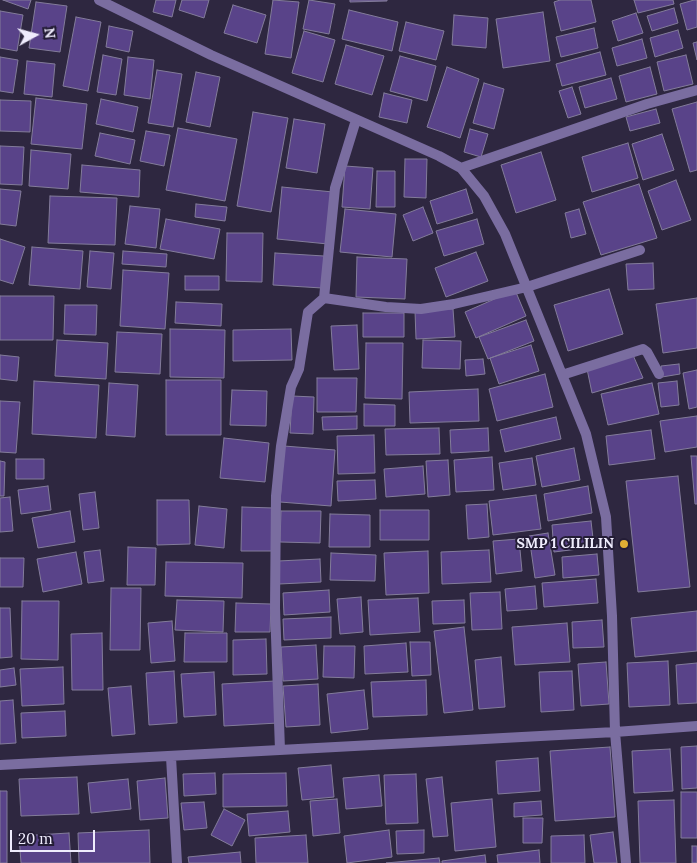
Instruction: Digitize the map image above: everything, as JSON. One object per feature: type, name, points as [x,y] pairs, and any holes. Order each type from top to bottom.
[{"type":"street","points":[[99,0],[211,54],[460,168],[484,196],[505,234],[586,434],[606,517],[612,616],[615,732],[626,863]]},
{"type":"street","points":[[460,168],[647,104],[697,90]]},
{"type":"street","points":[[280,750],[275,608],[276,496],[281,446],[291,387],[299,370],[308,312],[324,298],[335,188],[356,120]]},
{"type":"street","points":[[324,298],[386,308],[421,309],[454,304],[527,287],[640,250]]},
{"type":"street","points":[[562,375],[643,349],[647,352],[659,374]]},
{"type":"street","points":[[0,765],[172,757],[697,726]]},
{"type":"street","points":[[172,757],[177,863]]},
{"type":"building","points":[[3,0],[31,0],[28,9]]},
{"type":"building","points":[[156,0],[176,0],[172,17],[153,12]]},
{"type":"building","points":[[182,0],[209,0],[204,18],[179,10]]},
{"type":"building","points":[[273,0],[299,2],[291,58],[265,54]]},
{"type":"building","points":[[309,0],[335,4],[329,34],[303,29]]},
{"type":"building","points":[[350,0],[387,0],[387,1],[350,2]]},
{"type":"building","points":[[560,0],[591,0],[596,22],[561,31],[554,2]]},
{"type":"building","points":[[634,0],[673,0],[674,4],[638,13]]},
{"type":"building","points":[[697,0],[697,27],[687,30],[680,4]]},
{"type":"building","points":[[36,2],[67,6],[60,52],[29,48]]},
{"type":"building","points":[[233,5],[266,15],[257,43],[224,33]]},
{"type":"building","points":[[674,8],[678,23],[652,31],[647,16]]},
{"type":"building","points":[[349,10],[398,22],[392,51],[342,39]]},
{"type":"building","points":[[0,11],[23,15],[17,51],[0,48]]},
{"type":"building","points":[[543,12],[550,61],[503,68],[496,19]]},
{"type":"building","points":[[636,13],[643,33],[618,41],[612,21]]},
{"type":"building","points":[[454,15],[488,18],[486,48],[452,45]]},
{"type":"building","points":[[76,17],[101,22],[88,91],[63,86]]},
{"type":"building","points":[[406,22],[444,31],[436,60],[399,51]]},
{"type":"building","points":[[109,26],[133,31],[129,52],[106,47]]},
{"type":"building","points":[[594,28],[598,48],[561,57],[556,37]]},
{"type":"building","points":[[678,30],[683,48],[655,57],[650,38]]},
{"type":"building","points":[[304,31],[335,40],[323,82],[292,73]]},
{"type":"building","points":[[642,39],[647,58],[617,66],[612,48]]},
{"type":"building","points":[[697,42],[697,60],[693,43]]},
{"type":"building","points":[[346,45],[384,56],[372,95],[335,84]]},
{"type":"building","points":[[600,52],[606,75],[562,86],[556,64]]},
{"type":"building","points":[[103,55],[122,59],[116,95],[97,92]]},
{"type":"building","points":[[686,55],[693,84],[664,91],[657,62]]},
{"type":"building","points":[[400,56],[436,66],[427,101],[390,91]]},
{"type":"building","points":[[0,57],[18,60],[13,93],[0,91]]},
{"type":"building","points":[[128,57],[154,60],[150,99],[124,95]]},
{"type":"building","points":[[27,61],[55,64],[52,97],[24,94]]},
{"type":"building","points":[[447,67],[479,79],[460,138],[427,127]]},
{"type":"building","points":[[650,67],[657,94],[626,102],[619,76]]},
{"type":"building","points":[[157,70],[182,74],[173,127],[148,123]]},
{"type":"building","points":[[196,72],[220,77],[210,127],[186,122]]},
{"type":"building","points":[[611,78],[617,99],[585,108],[579,87]]},
{"type":"building","points":[[484,83],[504,89],[494,129],[473,123]]},
{"type":"building","points":[[572,87],[581,114],[568,118],[559,91]]},
{"type":"building","points":[[384,93],[412,100],[407,123],[379,117]]},
{"type":"building","points":[[36,98],[87,104],[82,149],[31,144]]},
{"type":"building","points":[[101,99],[138,107],[133,132],[96,124]]},
{"type":"building","points":[[0,100],[31,101],[30,132],[0,131]]},
{"type":"building","points":[[697,102],[697,170],[690,172],[672,109]]},
{"type":"building","points":[[656,109],[660,123],[630,131],[626,117]]},
{"type":"building","points":[[253,112],[288,118],[271,212],[237,206]]},
{"type":"building","points":[[294,119],[325,124],[317,173],[286,168]]},
{"type":"building","points":[[178,128],[237,139],[225,201],[166,190]]},
{"type":"building","points":[[470,129],[488,134],[481,157],[464,152]]},
{"type":"building","points":[[146,131],[170,135],[164,166],[140,161]]},
{"type":"building","points":[[100,133],[135,140],[130,164],[95,156]]},
{"type":"building","points":[[662,134],[674,170],[643,180],[632,144]]},
{"type":"building","points":[[628,143],[638,178],[592,192],[582,157]]},
{"type":"building","points":[[0,146],[24,147],[22,185],[0,184]]},
{"type":"building","points":[[31,150],[71,154],[68,189],[29,186]]},
{"type":"building","points":[[541,152],[556,200],[516,213],[501,165]]},
{"type":"building","points":[[405,159],[427,159],[426,198],[404,197]]},
{"type":"building","points":[[82,165],[140,170],[139,197],[80,192]]},
{"type":"building","points":[[345,166],[373,168],[370,209],[342,207]]},
{"type":"building","points":[[377,171],[395,171],[395,207],[376,207]]},
{"type":"building","points":[[676,180],[691,220],[662,230],[648,191]]},
{"type":"building","points":[[639,184],[657,238],[601,255],[583,202]]},
{"type":"building","points":[[282,187],[333,192],[328,244],[277,239]]},
{"type":"building","points":[[0,189],[21,191],[16,226],[0,224]]},
{"type":"building","points":[[466,189],[473,213],[437,224],[430,201]]},
{"type":"building","points":[[50,196],[117,198],[115,245],[48,243]]},
{"type":"building","points":[[196,204],[227,207],[225,221],[195,217]]},
{"type":"building","points":[[130,206],[160,209],[156,248],[125,244]]},
{"type":"building","points":[[423,207],[433,233],[413,241],[403,215]]},
{"type":"building","points":[[345,209],[396,214],[392,257],[340,252]]},
{"type":"building","points":[[579,209],[586,234],[571,238],[565,213]]},
{"type":"building","points":[[166,219],[220,229],[214,259],[160,249]]},
{"type":"building","points":[[477,219],[484,244],[444,256],[436,231]]},
{"type":"building","points":[[227,233],[263,233],[262,282],[226,281]]},
{"type":"building","points":[[0,239],[25,247],[13,284],[0,280]]},
{"type":"building","points":[[32,247],[83,251],[80,289],[29,285]]},
{"type":"building","points":[[90,251],[114,253],[111,289],[87,287]]},
{"type":"building","points":[[123,251],[167,254],[166,267],[122,264]]},
{"type":"building","points":[[476,252],[488,281],[446,297],[435,268]]},
{"type":"building","points":[[275,253],[324,256],[322,288],[273,285]]},
{"type":"building","points":[[357,257],[407,259],[405,299],[356,297]]},
{"type":"building","points":[[653,263],[654,289],[628,290],[626,264]]},
{"type":"building","points":[[123,270],[169,273],[165,329],[120,326]]},
{"type":"building","points":[[185,276],[219,276],[219,290],[185,290]]},
{"type":"building","points":[[609,289],[623,334],[568,351],[554,305]]},
{"type":"building","points":[[515,290],[526,316],[476,338],[465,312]]},
{"type":"building","points":[[0,296],[54,296],[53,340],[0,340]]},
{"type":"building","points":[[697,298],[697,348],[663,353],[656,304]]},
{"type":"building","points":[[176,302],[222,304],[221,326],[175,323]]},
{"type":"building","points":[[65,305],[97,305],[96,335],[64,334]]},
{"type":"building","points":[[453,309],[455,337],[416,339],[415,311]]},
{"type":"building","points":[[363,313],[404,313],[404,337],[363,337]]},
{"type":"building","points":[[526,320],[534,341],[488,359],[479,337]]},
{"type":"building","points":[[357,325],[359,369],[334,370],[331,326]]},
{"type":"building","points":[[170,329],[225,330],[224,378],[170,377]]},
{"type":"building","points":[[291,329],[292,360],[233,361],[233,330]]},
{"type":"building","points":[[117,332],[162,334],[160,374],[115,372]]},
{"type":"building","points":[[57,340],[108,343],[106,379],[55,376]]},
{"type":"building","points":[[423,340],[461,341],[460,369],[422,368]]},
{"type":"building","points":[[366,343],[403,343],[402,399],[365,398]]},
{"type":"building","points":[[531,345],[539,371],[499,384],[490,358]]},
{"type":"building","points":[[0,355],[19,357],[17,381],[0,379]]},
{"type":"building","points":[[633,355],[643,378],[592,393],[587,369]]},
{"type":"building","points":[[483,359],[485,374],[466,376],[465,360]]},
{"type":"building","points":[[679,364],[680,374],[662,377],[661,366]]},
{"type":"building","points":[[697,370],[697,407],[689,409],[683,373]]},
{"type":"building","points":[[545,374],[553,407],[497,421],[489,389]]},
{"type":"building","points":[[317,378],[357,378],[356,412],[317,412]]},
{"type":"building","points":[[166,380],[221,380],[221,435],[166,435]]},
{"type":"building","points":[[34,381],[99,385],[96,438],[32,434]]},
{"type":"building","points":[[677,381],[679,405],[661,407],[658,383]]},
{"type":"building","points":[[109,383],[138,385],[135,437],[106,435]]},
{"type":"building","points":[[652,383],[659,414],[608,425],[601,394]]},
{"type":"building","points":[[478,389],[479,421],[410,423],[409,392]]},
{"type":"building","points":[[232,390],[267,391],[266,426],[230,425]]},
{"type":"building","points":[[292,396],[314,397],[313,434],[290,433]]},
{"type":"building","points":[[0,401],[20,402],[16,453],[0,452]]},
{"type":"building","points":[[364,404],[395,405],[395,426],[364,426]]},
{"type":"building","points":[[357,416],[357,429],[323,430],[322,417]]},
{"type":"building","points":[[697,416],[697,447],[665,452],[660,421]]},
{"type":"building","points":[[556,417],[561,439],[505,452],[500,430]]},
{"type":"building","points":[[439,428],[440,454],[386,455],[385,429]]},
{"type":"building","points":[[488,428],[489,451],[451,453],[450,430]]},
{"type":"building","points":[[651,430],[655,459],[609,465],[606,436]]},
{"type":"building","points":[[374,435],[375,473],[338,474],[337,436]]},
{"type":"building","points":[[224,438],[269,443],[265,482],[220,478]]},
{"type":"building","points":[[284,446],[335,450],[331,506],[280,502]]},
{"type":"building","points":[[574,448],[580,480],[542,487],[536,456]]},
{"type":"building","points":[[691,456],[697,456],[697,504],[695,504]]},
{"type":"building","points":[[492,457],[494,490],[456,492],[454,460]]},
{"type":"building","points":[[532,458],[536,485],[503,490],[499,463]]},
{"type":"building","points":[[16,459],[44,459],[44,479],[16,479]]},
{"type":"building","points":[[448,460],[450,495],[428,497],[426,461]]},
{"type":"building","points":[[0,461],[5,462],[4,496],[0,496]]},
{"type":"building","points":[[423,466],[425,494],[386,497],[384,469]]},
{"type":"building","points":[[678,476],[690,587],[638,592],[626,481]]},
{"type":"building","points":[[375,480],[376,499],[338,501],[337,481]]},
{"type":"building","points":[[48,486],[51,510],[21,514],[18,490]]},
{"type":"building","points":[[588,486],[592,513],[548,521],[544,494]]},
{"type":"building","points":[[95,492],[99,528],[83,530],[79,494]]},
{"type":"building","points":[[536,495],[541,529],[493,535],[489,501]]},
{"type":"building","points":[[10,497],[13,531],[0,532],[0,498]]},
{"type":"building","points":[[157,500],[189,500],[190,544],[157,545]]},
{"type":"building","points":[[487,504],[489,537],[468,539],[466,505]]},
{"type":"building","points":[[199,506],[227,509],[224,548],[195,545]]},
{"type":"building","points":[[242,507],[274,508],[274,551],[241,551]]},
{"type":"building","points":[[380,510],[429,510],[429,540],[380,540]]},
{"type":"building","points":[[70,511],[75,542],[38,548],[32,518]]},
{"type":"building","points":[[281,511],[321,511],[320,543],[280,542]]},
{"type":"building","points":[[330,514],[370,515],[370,547],[329,547]]},
{"type":"building","points":[[591,521],[594,547],[554,552],[552,525]]},
{"type":"building","points":[[548,533],[555,575],[535,578],[529,536]]},
{"type":"building","points":[[519,539],[522,571],[496,574],[493,541]]},
{"type":"building","points":[[128,547],[156,548],[155,585],[127,585]]},
{"type":"building","points":[[100,550],[104,581],[88,583],[84,552]]},
{"type":"building","points":[[489,550],[491,582],[442,584],[441,552]]},
{"type":"building","points":[[428,551],[429,593],[386,595],[384,553]]},
{"type":"building","points":[[76,552],[82,584],[43,592],[37,559]]},
{"type":"building","points":[[331,553],[376,555],[375,581],[330,580]]},
{"type":"building","points":[[597,554],[599,575],[563,578],[562,557]]},
{"type":"building","points":[[0,558],[24,558],[23,587],[0,587]]},
{"type":"building","points":[[320,559],[321,582],[279,584],[278,561]]},
{"type":"building","points":[[166,562],[243,563],[242,598],[165,596]]},
{"type":"building","points":[[596,579],[598,603],[544,607],[542,583]]},
{"type":"building","points":[[535,586],[537,609],[507,611],[505,589]]},
{"type":"building","points":[[111,588],[141,588],[140,650],[110,650]]},
{"type":"building","points":[[329,590],[330,612],[284,615],[283,593]]},
{"type":"building","points":[[500,592],[502,629],[472,630],[470,593]]},
{"type":"building","points":[[361,597],[363,632],[340,634],[337,599]]},
{"type":"building","points":[[418,598],[420,632],[370,635],[368,600]]},
{"type":"building","points":[[177,600],[224,601],[223,632],[175,630]]},
{"type":"building","points":[[464,600],[465,623],[433,624],[432,601]]},
{"type":"building","points":[[22,601],[59,601],[58,660],[21,659]]},
{"type":"building","points":[[236,603],[271,604],[270,632],[235,632]]},
{"type":"building","points":[[0,608],[10,608],[12,657],[0,658]]},
{"type":"building","points":[[697,611],[697,651],[635,657],[631,618]]},
{"type":"building","points":[[331,617],[331,638],[284,640],[283,619]]},
{"type":"building","points":[[602,620],[604,647],[573,648],[572,622]]},
{"type":"building","points":[[172,621],[175,661],[151,663],[148,623]]},
{"type":"building","points":[[567,623],[570,662],[515,665],[512,627]]},
{"type":"building","points":[[464,627],[473,710],[444,713],[434,631]]},
{"type":"building","points":[[102,633],[103,690],[72,690],[71,634]]},
{"type":"building","points":[[185,633],[227,633],[227,662],[184,662]]},
{"type":"building","points":[[266,639],[267,674],[233,675],[233,640]]},
{"type":"building","points":[[410,642],[430,642],[431,675],[412,676]]},
{"type":"building","points":[[406,643],[408,672],[365,674],[364,646]]},
{"type":"building","points":[[316,645],[318,679],[283,681],[281,647]]},
{"type":"building","points":[[324,646],[355,646],[354,678],[323,677]]},
{"type":"building","points":[[501,657],[505,707],[479,709],[475,660]]},
{"type":"building","points":[[668,661],[670,705],[629,707],[627,663]]},
{"type":"building","points":[[606,662],[609,704],[581,706],[578,664]]},
{"type":"building","points":[[697,663],[697,703],[678,704],[676,665]]},
{"type":"building","points":[[63,667],[64,704],[22,706],[20,669]]},
{"type":"building","points":[[14,668],[16,685],[0,687],[0,670]]},
{"type":"building","points":[[174,671],[177,723],[149,725],[146,673]]},
{"type":"building","points":[[572,671],[574,710],[541,712],[539,672]]},
{"type":"building","points":[[214,672],[216,715],[184,717],[181,674]]},
{"type":"building","points":[[426,680],[427,715],[373,717],[371,682]]},
{"type":"building","points":[[275,681],[278,723],[224,726],[222,684]]},
{"type":"building","points":[[318,684],[320,725],[286,727],[283,686]]},
{"type":"building","points":[[131,686],[135,734],[112,736],[108,688]]},
{"type":"building","points":[[364,690],[368,729],[331,733],[327,694]]},
{"type":"building","points":[[13,700],[16,743],[0,744],[0,701]]},
{"type":"building","points":[[65,711],[66,736],[22,738],[21,713]]},
{"type":"building","points":[[697,746],[697,788],[682,789],[681,747]]},
{"type":"building","points":[[610,747],[615,817],[555,821],[550,751]]},
{"type":"building","points":[[670,749],[673,791],[634,793],[632,751]]},
{"type":"building","points":[[538,758],[540,791],[498,794],[496,761]]},
{"type":"building","points":[[331,765],[334,797],[302,800],[298,768]]},
{"type":"building","points":[[215,773],[216,794],[184,796],[183,774]]},
{"type":"building","points":[[286,773],[287,806],[223,807],[223,774]]},
{"type":"building","points":[[416,774],[418,823],[386,824],[384,775]]},
{"type":"building","points":[[379,775],[382,806],[346,809],[343,778]]},
{"type":"building","points":[[77,777],[79,814],[21,816],[19,779]]},
{"type":"building","points":[[442,777],[448,836],[433,837],[426,779]]},
{"type":"building","points":[[165,778],[168,818],[140,820],[137,781]]},
{"type":"building","points":[[128,779],[131,809],[91,813],[88,783]]},
{"type":"building","points":[[0,791],[7,791],[7,863],[0,863]]},
{"type":"building","points":[[681,792],[697,792],[697,838],[681,838]]},
{"type":"building","points":[[337,799],[340,833],[313,836],[310,801]]},
{"type":"building","points":[[492,799],[496,847],[455,851],[451,803]]},
{"type":"building","points":[[674,800],[676,863],[640,863],[638,801]]},
{"type":"building","points":[[541,801],[542,815],[514,817],[514,803]]},
{"type":"building","points":[[204,802],[207,828],[184,830],[181,803]]},
{"type":"building","points":[[224,809],[245,820],[232,846],[211,835]]},
{"type":"building","points":[[288,811],[290,832],[249,836],[247,814]]},
{"type":"building","points":[[523,818],[543,818],[542,843],[523,843]]},
{"type":"building","points":[[149,830],[150,863],[79,863],[78,833]]},
{"type":"building","points":[[389,830],[392,857],[347,863],[344,836]]},
{"type":"building","points":[[424,830],[424,853],[397,854],[396,831]]},
{"type":"building","points":[[613,832],[617,863],[594,863],[590,835]]},
{"type":"building","points":[[69,833],[71,863],[21,863],[19,836]]},
{"type":"building","points":[[306,835],[308,863],[256,863],[255,838]]},
{"type":"building","points":[[584,835],[585,863],[551,863],[551,836]]},
{"type":"building","points":[[692,846],[697,846],[697,863],[692,863]]},
{"type":"building","points":[[539,850],[540,863],[498,863],[497,855]]},
{"type":"building","points":[[240,852],[241,863],[189,863],[188,857]]},
{"type":"building","points":[[485,855],[486,863],[442,863],[442,861]]},
{"type":"building","points":[[439,858],[440,863],[386,863]]},
{"type":"place","name":"SMP 1 CILILIN","points":[[624,544]]}]
